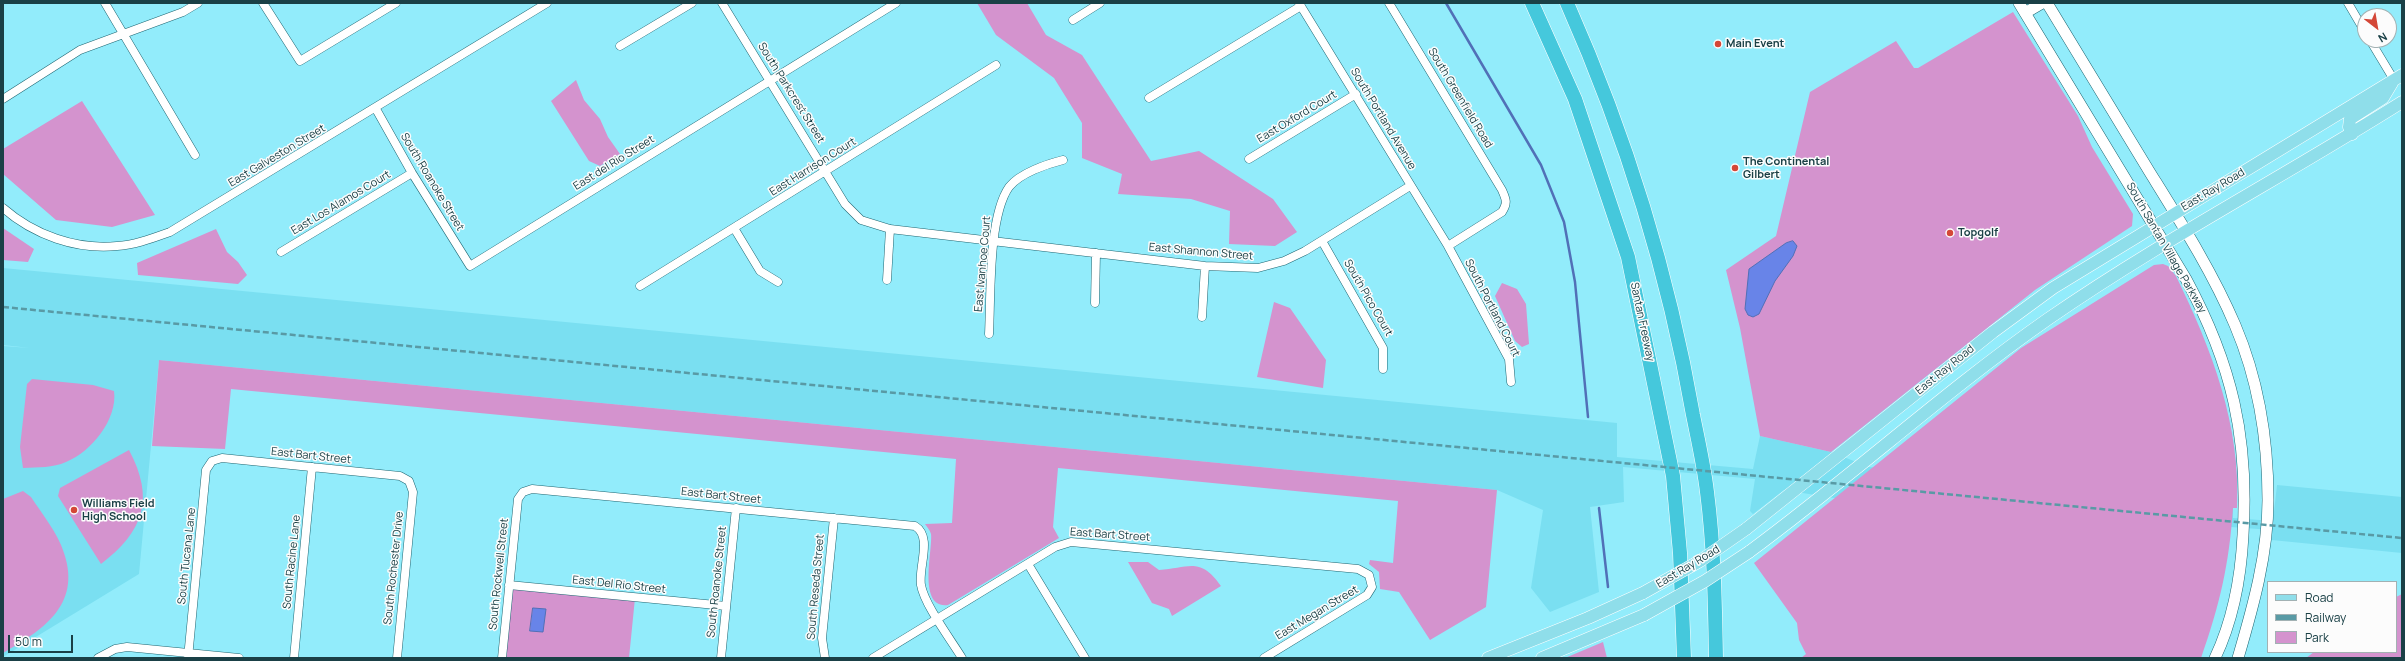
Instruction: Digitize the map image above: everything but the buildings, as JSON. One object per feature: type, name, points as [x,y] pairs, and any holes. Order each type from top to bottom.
[{"type":"highway","name":"Santan Freeway","points":[[1532,3],[1575,99],[1628,257],[1672,476],[1680,553],[1684,658]]},
{"type":"highway","points":[[1567,3],[1590,56],[1619,132],[1660,260],[1682,353],[1707,492],[1716,658]]},
{"type":"main road","points":[[2022,8],[2042,3]]},
{"type":"main road","points":[[2046,3],[2187,233],[2218,289],[2235,326],[2248,361],[2262,422],[2268,500],[2262,560],[2252,609],[2238,658]]},
{"type":"main road","name":"South Santan Village Parkway","points":[[2022,8],[2154,225],[2193,293],[2215,340],[2232,390],[2242,442],[2246,485],[2242,553],[2234,599],[2216,658]]},
{"type":"main road","points":[[2352,134],[2349,127],[2350,119],[2383,98],[2398,78]]},
{"type":"main road","name":"East Ray Road","points":[[1488,658],[1588,618],[1643,593],[1694,564],[1746,529],[2029,305],[2076,272],[2398,78]]},
{"type":"main road","name":"East Ray Road","points":[[1542,658],[1644,615],[1705,581],[1749,552],[1838,484],[1987,363],[2051,317],[2166,245],[2352,134],[2402,102]]},
{"type":"street","points":[[105,3],[195,154]]},
{"type":"street","points":[[3,99],[80,50],[183,12],[198,3]]},
{"type":"street","points":[[263,3],[300,61],[396,3]]},
{"type":"street","name":"East Galveston Street","points":[[3,208],[16,219],[32,228],[62,241],[117,246],[146,240],[170,232],[200,216],[547,3]]},
{"type":"street","points":[[620,46],[692,3]]},
{"type":"street","name":"South Parkcrest Street","points":[[722,3],[827,172],[845,204],[861,220],[890,229],[994,241]]},
{"type":"street","name":"East del Rio Street","points":[[470,266],[896,3]]},
{"type":"street","points":[[1073,20],[1100,3]]},
{"type":"street","name":"South Greenfield Road","points":[[1390,3],[1502,190],[1506,206],[1495,218],[1448,246]]},
{"type":"street","points":[[2348,3],[2357,18]]},
{"type":"street","points":[[1149,98],[1300,4]]},
{"type":"street","name":"South Portland Avenue","points":[[1300,4],[1448,246]]},
{"type":"street","points":[[2376,48],[2398,78]]},
{"type":"street","name":"East Harrison Court","points":[[640,286],[827,172],[996,65]]},
{"type":"street","name":"East Oxford Court","points":[[1249,159],[1356,94]]},
{"type":"street","name":"South Roanoke Street","points":[[376,109],[412,173],[470,266]]},
{"type":"street","name":"East Ivanhoe Court","points":[[989,334],[994,241],[1000,203],[1010,186],[1041,166],[1063,160]]},
{"type":"street","name":"East Los Alamos Court","points":[[281,252],[412,173]]},
{"type":"street","name":"East Shannon Street","points":[[994,241],[1205,266],[1258,268],[1284,261],[1322,240],[1410,186]]},
{"type":"street","points":[[734,228],[760,271],[778,282]]},
{"type":"street","points":[[887,280],[890,229]]},
{"type":"street","name":"South Pico Court","points":[[1322,240],[1383,348],[1383,369]]},
{"type":"street","name":"South Portland Court","points":[[1448,246],[1509,359],[1511,382]]},
{"type":"street","points":[[1095,303],[1096,253]]},
{"type":"street","points":[[1202,317],[1205,266]]},
{"type":"street","name":"East Bart Street","points":[[211,462],[222,458],[400,476],[409,480]]},
{"type":"street","name":"South Tucana Lane","points":[[188,656],[206,472],[211,462]]},
{"type":"street","name":"South Racine Lane","points":[[294,658],[312,467]]},
{"type":"street","name":"South Rochester Drive","points":[[397,658],[413,492],[409,480]]},
{"type":"street","name":"East Bart Street","points":[[521,493],[532,489],[912,526],[919,529],[924,539],[921,585],[925,597],[938,618]]},
{"type":"street","name":"South Rockwell Street","points":[[502,658],[517,502],[521,493]]},
{"type":"street","name":"South Roanoke Street","points":[[721,658],[736,508]]},
{"type":"street","name":"South Reseda Street","points":[[825,658],[822,638],[834,518]]},
{"type":"street","name":"East Bart Street","points":[[873,658],[1058,546],[1078,542],[1358,569],[1367,573],[1372,581]]},
{"type":"street","points":[[1028,564],[1084,658]]},
{"type":"street","name":"East Megan Street","points":[[1264,658],[1366,596],[1371,590],[1372,581]]},
{"type":"street","name":"East Del Rio Street","points":[[509,585],[726,606]]},
{"type":"street","points":[[938,618],[962,658]]},
{"type":"street","points":[[98,658],[112,650],[124,647],[188,656],[238,658]]},
{"type":"shaded area","points":[[3,268],[1617,423],[1617,457],[1753,469],[1760,436],[1831,452],[1869,467],[2233,508],[2233,518],[2273,521],[2277,485],[2402,497],[2402,553],[2272,540],[2272,530],[1834,498],[1784,490],[1753,514],[1750,511],[1755,479],[1623,467],[1624,502],[1590,507],[1599,592],[1550,612],[1531,588],[1543,510],[1497,490],[159,360],[139,574],[3,657],[3,346],[30,348],[3,345]]},
{"type":"green space","points":[[977,3],[1027,3],[1046,35],[1082,55],[1151,161],[1199,151],[1273,199],[1297,232],[1275,246],[1229,244],[1230,211],[1191,199],[1118,194],[1122,174],[1082,158],[1082,123],[1054,78],[996,35]]},
{"type":"green space","name":"Topgolf","points":[[2013,12],[2078,116],[2092,147],[2133,214],[2132,226],[2035,290],[1831,452],[1760,436],[1740,328],[1726,270],[1776,236],[1810,92],[1896,41],[1914,68],[1918,68]]},
{"type":"green space","points":[[576,80],[584,100],[600,119],[608,137],[620,154],[600,166],[589,161],[551,101]]},
{"type":"green space","points":[[82,101],[155,215],[112,227],[56,220],[3,174],[3,149]]},
{"type":"green space","points":[[3,228],[34,249],[28,262],[3,260]]},
{"type":"green space","points":[[216,229],[227,252],[238,262],[247,275],[238,284],[138,275],[137,263]]},
{"type":"green space","points":[[2163,264],[2168,266],[2176,276],[2212,360],[2222,389],[2229,418],[2237,477],[2237,508],[2233,508],[2229,548],[2223,584],[2201,658],[1801,658],[1806,654],[1799,640],[1797,623],[1754,563],[2021,348],[2154,265]]},
{"type":"green space","points":[[1502,283],[1517,289],[1526,304],[1529,344],[1522,347],[1515,341],[1495,296]]},
{"type":"green space","points":[[1274,302],[1290,308],[1326,360],[1323,388],[1257,377]]},
{"type":"green space","points":[[159,360],[1497,490],[1486,607],[1430,640],[1399,592],[1380,589],[1379,572],[1369,564],[1370,560],[1393,563],[1398,501],[1058,468],[1053,527],[1059,538],[948,605],[938,604],[933,598],[930,589],[929,565],[931,534],[925,524],[952,523],[956,459],[231,389],[225,449],[152,446]]},
{"type":"green space","points":[[32,379],[93,385],[114,391],[112,412],[101,433],[85,451],[61,464],[45,467],[23,468],[20,447],[27,384]]},
{"type":"green space","points":[[129,450],[142,484],[143,499],[141,513],[136,526],[127,539],[116,552],[101,564],[58,496],[60,488]]},
{"type":"green space","points":[[23,491],[31,497],[54,531],[61,546],[68,572],[67,588],[63,602],[44,626],[31,636],[3,653],[3,499]]},
{"type":"green space","points":[[1128,562],[1148,562],[1159,570],[1186,566],[1200,567],[1214,577],[1221,586],[1172,616],[1169,609],[1152,603]]},
{"type":"green space","points":[[509,585],[635,598],[629,658],[502,658]]},
{"type":"green space","points":[[2402,594],[2402,658],[2306,658],[2313,653],[2397,653],[2397,596]]},
{"type":"green space","points":[[1603,642],[1607,658],[1565,658]]},
{"type":"water","points":[[1793,241],[1797,246],[1793,256],[1775,281],[1759,314],[1753,317],[1748,315],[1745,309],[1749,269],[1786,243]]},
{"type":"water","points":[[533,608],[546,609],[543,632],[530,631]]},
{"type":"waterway","points":[[1446,3],[1541,165],[1564,222],[1575,282],[1588,417]]},
{"type":"waterway","points":[[1599,508],[1608,587]]},
{"type":"railway","points":[[3,307],[2402,538]]},
{"type":"place","name":"Main Event","points":[[1718,44]]},
{"type":"place","name":"The Continental Gilbert","points":[[1735,168]]},
{"type":"place","name":"Topgolf","points":[[1950,233]]},
{"type":"place","name":"Williams Field High School","points":[[74,510]]}]
